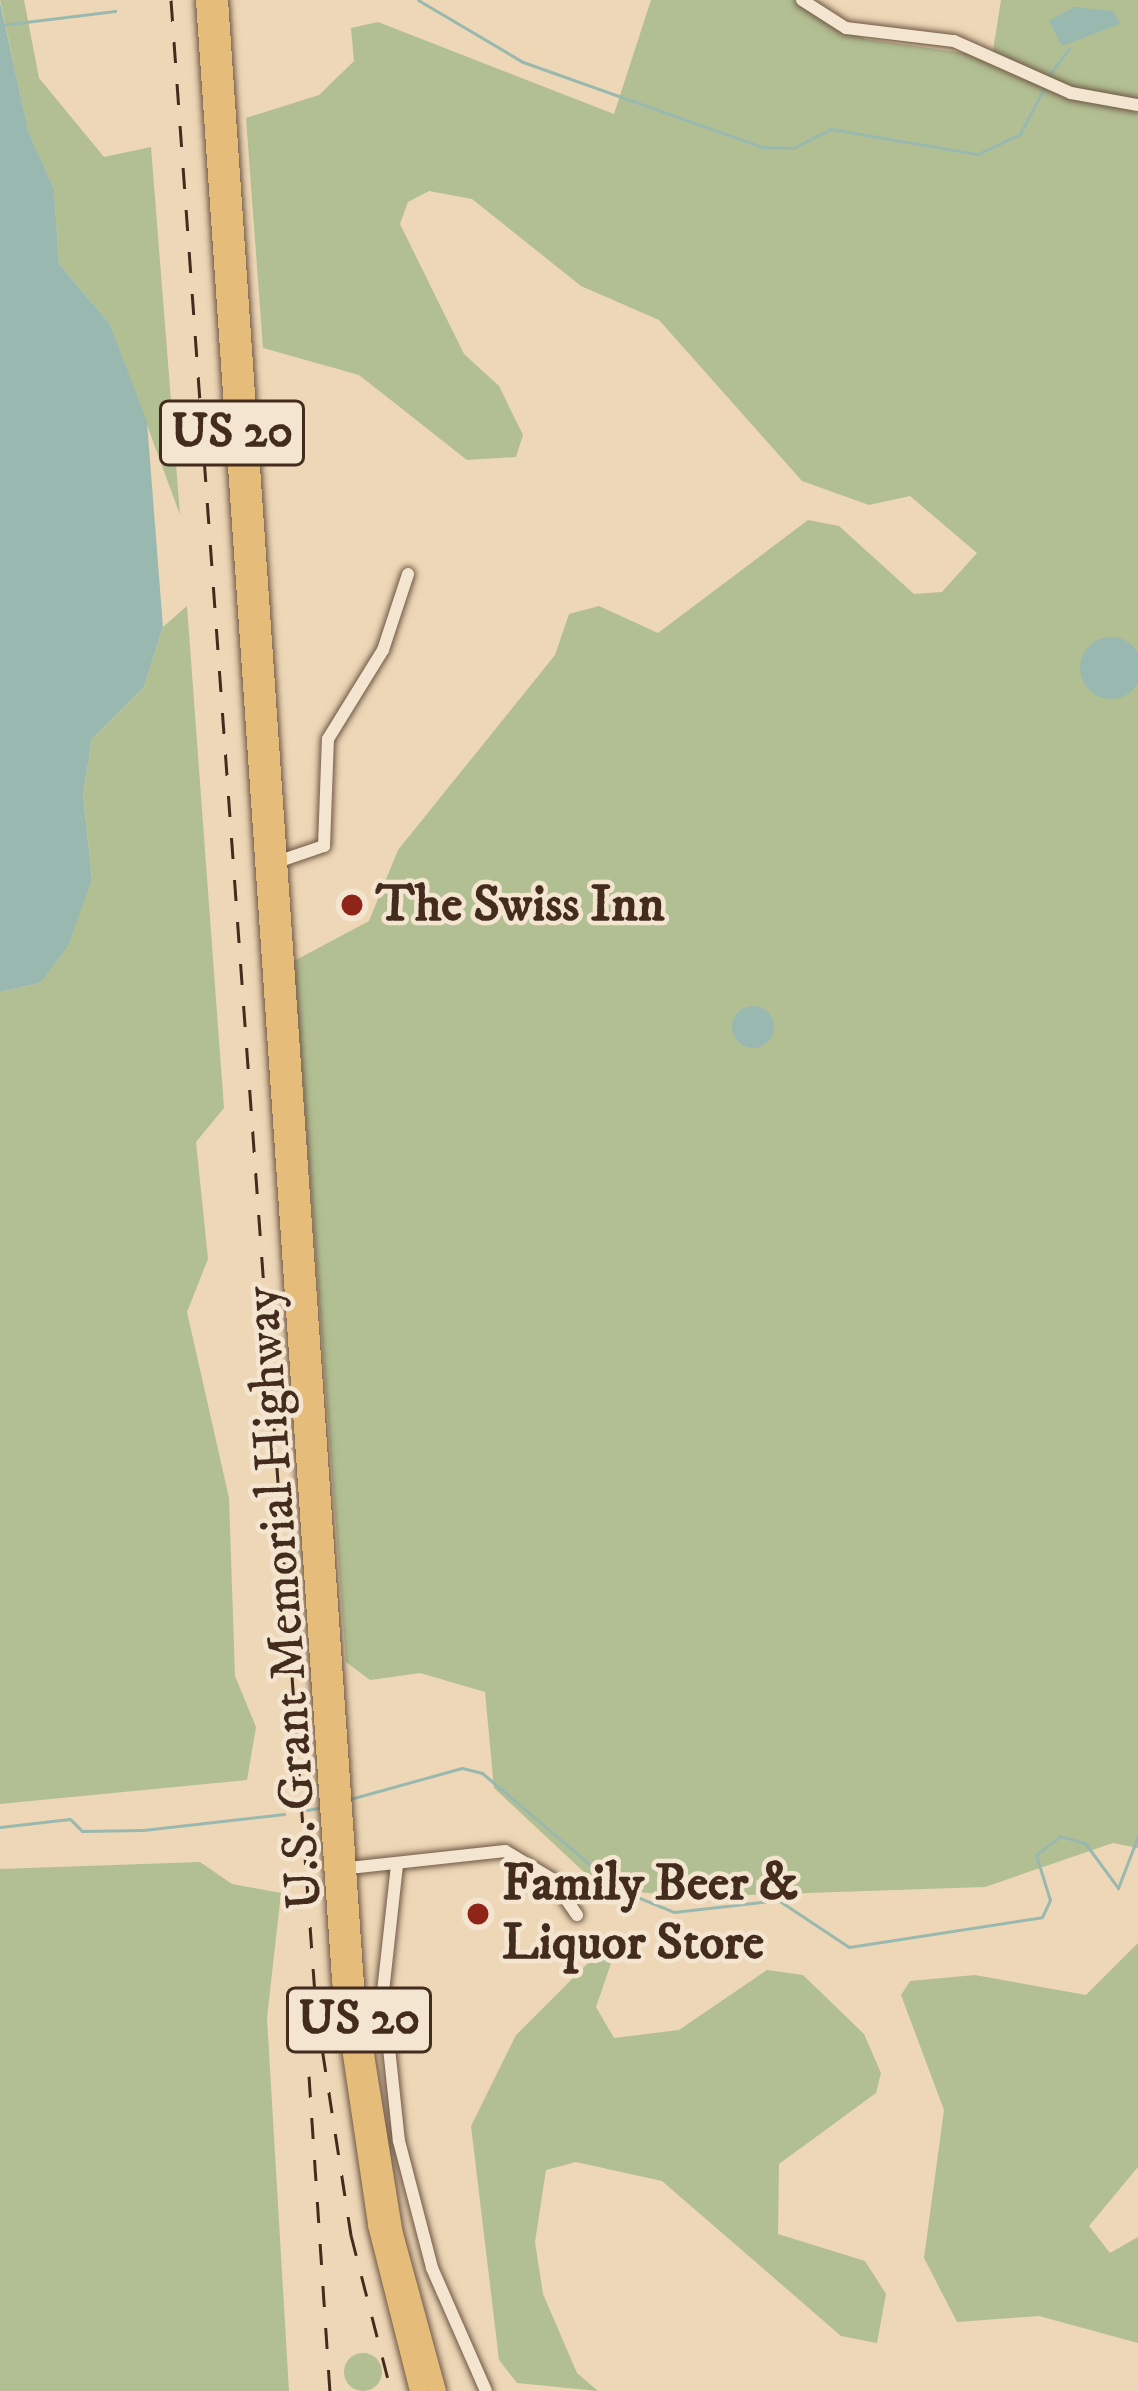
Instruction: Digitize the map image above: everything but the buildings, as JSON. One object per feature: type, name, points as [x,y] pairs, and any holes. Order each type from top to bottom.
[{"type":"highway","name":"US 20","points":[[205,0],[268,864]]},
{"type":"highway","name":"US 20","points":[[219,0],[268,864]]},
{"type":"highway","name":"U.S. Grant Memorial Highway","points":[[268,864],[357,2119],[419,2391]]},
{"type":"highway","name":"U.S. Grant Memorial Highway","points":[[339,1869],[369,2106],[437,2391]]},
{"type":"street","points":[[802,0],[846,28],[953,41],[1071,93],[1138,105]]},
{"type":"street","points":[[268,864],[324,846],[328,739],[383,650],[408,574]]},
{"type":"street","points":[[339,1869],[517,1854],[577,1915]]},
{"type":"street","points":[[397,1864],[383,1991],[399,2141],[432,2268],[486,2391]]},
{"type":"green space","points":[[0,0],[24,0],[39,78],[104,157],[151,147],[180,515],[110,324],[59,264],[54,189],[29,135]]},
{"type":"green space","points":[[651,0],[795,0],[865,39],[992,57],[1001,0],[1138,0],[1138,1848],[1113,1843],[985,1887],[686,1897],[601,1888],[494,1788],[485,1692],[420,1673],[370,1680],[346,1662],[294,961],[369,921],[398,850],[555,655],[569,614],[599,606],[658,633],[808,520],[839,526],[914,594],[942,592],[977,553],[910,496],[869,505],[802,481],[659,320],[581,286],[472,199],[429,191],[408,202],[400,224],[464,354],[499,386],[523,435],[516,457],[467,460],[359,375],[263,348],[246,118],[319,95],[354,61],[351,28],[378,22],[614,114]]},
{"type":"green space","points":[[187,606],[224,1108],[196,1142],[208,1259],[187,1312],[229,1498],[235,1676],[256,1727],[247,1780],[0,1804],[0,992],[40,983],[92,879],[83,794],[92,739],[144,687],[163,627]]},
{"type":"green space","points":[[200,1862],[232,1884],[281,1893],[267,2018],[289,2391],[0,2391],[0,1869]]},
{"type":"green space","points":[[609,1942],[616,1949],[596,2007],[614,2038],[679,2030],[767,1970],[803,1975],[864,2034],[881,2073],[876,2093],[779,2164],[778,2234],[865,2261],[886,2294],[877,2343],[841,2336],[662,2181],[576,2162],[546,2170],[535,2242],[543,2294],[577,2373],[598,2391],[517,2383],[499,2360],[471,2126],[516,2035]]},
{"type":"green space","points":[[1138,1943],[1138,2167],[1089,2226],[1110,2253],[1138,2237],[1138,2343],[1039,2316],[957,2322],[924,2258],[944,2110],[901,1995],[910,1981],[975,1975],[1086,1995]]},
{"type":"green space","points":[[363,2353],[377,2358],[382,2372],[377,2386],[363,2391],[349,2386],[344,2372],[349,2358]]},
{"type":"water","points":[[0,2],[29,134],[54,189],[59,264],[110,324],[147,422],[163,627],[144,687],[92,739],[83,794],[92,879],[68,946],[40,983],[0,992]]},
{"type":"water","points":[[1074,7],[1114,11],[1120,24],[1062,46],[1049,21]]},
{"type":"water","points":[[1111,637],[1133,646],[1142,668],[1133,690],[1111,699],[1089,690],[1080,668],[1089,646]]},
{"type":"water","points":[[753,1006],[768,1012],[774,1027],[768,1042],[753,1048],[738,1042],[732,1027],[738,1012]]},
{"type":"waterway","points":[[418,0],[523,62],[762,147],[793,148],[831,129],[978,154],[1020,134],[1046,84]]},
{"type":"waterway","points":[[1,25],[115,11]]},
{"type":"waterway","points":[[1049,75],[1069,48]]},
{"type":"waterway","points":[[350,1799],[462,1768],[482,1773],[620,1890],[674,1912],[778,1900],[849,1947],[1042,1917],[1050,1900],[1036,1855],[1060,1836],[1085,1843],[1118,1888],[1138,1836]]},
{"type":"waterway","points":[[307,1810],[318,1808]]},
{"type":"waterway","points":[[0,1827],[70,1819],[82,1831],[143,1830],[284,1814]]},
{"type":"railway","points":[[171,0],[316,2009],[351,2235],[391,2391]]},
{"type":"railway","points":[[309,2076],[330,2391]]},
{"type":"place","name":"The Swiss Inn","points":[[352,905]]},
{"type":"place","name":"Family Beer & Liquor Store","points":[[478,1914]]}]
